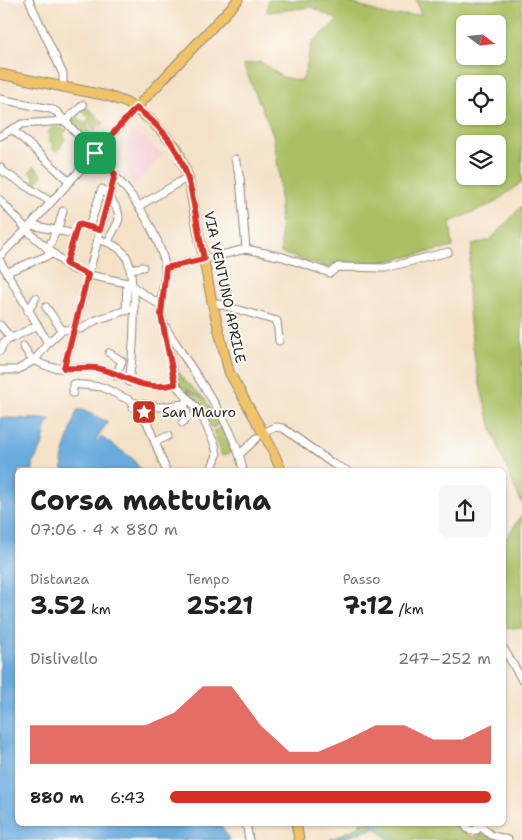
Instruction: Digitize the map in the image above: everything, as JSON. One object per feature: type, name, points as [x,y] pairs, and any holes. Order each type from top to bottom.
[{"type":"main road","points":[[136,108],[238,0]]},
{"type":"main road","name":"VIA VENTUNO APRILE","points":[[0,74],[117,99],[136,108],[165,132],[176,148],[188,177],[212,302],[229,372],[260,435],[279,468]]},
{"type":"main road","points":[[296,826],[298,840]]},
{"type":"street","points":[[29,0],[64,74],[63,86]]},
{"type":"street","points":[[0,99],[52,109],[115,174],[139,206],[160,247],[166,268],[160,305],[175,384],[187,402],[200,412],[215,444],[217,455],[212,468]]},
{"type":"street","points":[[0,136],[12,129],[34,122],[58,123],[65,121],[83,105]]},
{"type":"street","points":[[0,256],[29,227],[136,108]]},
{"type":"street","points":[[12,129],[70,181]]},
{"type":"street","points":[[235,159],[240,178],[246,249]]},
{"type":"street","points":[[0,169],[51,202]]},
{"type":"street","points":[[64,368],[115,174]]},
{"type":"street","points":[[139,206],[188,177]]},
{"type":"street","points":[[89,227],[102,189],[120,212],[119,222],[108,242]]},
{"type":"street","points":[[0,200],[29,227],[50,252],[66,264],[88,275],[131,285],[160,305]]},
{"type":"street","points":[[7,272],[50,252],[63,211]]},
{"type":"street","points":[[66,264],[78,224],[100,230]]},
{"type":"street","points":[[29,227],[75,234]]},
{"type":"street","points":[[98,239],[108,242],[125,252],[130,269],[130,310],[135,337],[130,382]]},
{"type":"street","points":[[166,268],[246,249],[283,257],[330,273],[338,268],[384,268],[448,252]]},
{"type":"street","points":[[0,261],[36,326],[48,343]]},
{"type":"street","points":[[130,269],[143,267]]},
{"type":"street","points":[[28,311],[36,298]]},
{"type":"street","points":[[212,302],[277,321],[280,341]]},
{"type":"street","points":[[46,307],[62,330]]},
{"type":"street","points":[[0,370],[17,370],[34,361],[48,343],[62,330],[74,330],[130,310]]},
{"type":"street","points":[[0,324],[11,338]]},
{"type":"street","points":[[164,325],[207,393],[240,454],[243,468]]},
{"type":"street","points":[[0,351],[4,342],[36,326]]},
{"type":"street","points":[[23,346],[34,361],[52,369],[96,368],[130,382],[151,386],[175,384]]},
{"type":"street","points":[[109,353],[122,361],[116,376]]},
{"type":"street","points":[[73,393],[73,384],[91,384],[135,403],[160,407],[187,402]]},
{"type":"street","points":[[182,423],[188,418],[187,402]]},
{"type":"street","points":[[135,403],[135,411],[147,422],[165,468]]},
{"type":"street","points":[[240,454],[260,435],[276,427],[283,428],[333,464],[342,468]]},
{"type":"street","points":[[155,442],[168,436]]},
{"type":"street","points":[[506,652],[522,680]]},
{"type":"street","points":[[247,826],[249,840]]},
{"type":"street","points":[[466,826],[469,830],[473,831],[478,826]]},
{"type":"street","points":[[482,826],[491,835],[508,840]]},
{"type":"shaded area","points":[[131,131],[146,139],[163,155],[148,172],[132,185],[130,181],[131,176],[127,171],[125,161]]},
{"type":"green space","points":[[268,0],[343,0],[389,16],[421,14],[416,0],[522,0],[522,182],[494,203],[450,222],[453,247],[383,262],[337,262],[329,268],[281,253],[279,173],[273,134],[243,65],[261,62],[282,77],[301,81],[312,43],[338,20],[312,7],[267,12]]},
{"type":"green space","points":[[87,107],[104,123],[101,126],[98,124],[95,130],[89,124],[86,126],[95,135],[91,143],[71,122],[77,116],[84,124],[90,119],[82,111]]},
{"type":"green space","points":[[53,127],[67,130],[63,134],[65,139],[57,152],[51,147],[53,144],[48,140],[50,137],[47,134]]},
{"type":"green space","points":[[35,166],[42,176],[36,184],[32,182],[35,176],[29,172]]},
{"type":"green space","points":[[522,206],[522,504],[500,451],[483,398],[473,345],[468,282],[472,245],[490,240]]},
{"type":"green space","points":[[175,366],[185,381],[203,397],[180,386]]},
{"type":"green space","points":[[185,390],[205,399],[219,424],[212,428],[198,403]]},
{"type":"green space","points":[[221,427],[232,452],[222,456],[213,431]]},
{"type":"green space","points":[[522,515],[522,627],[506,629],[506,538]]},
{"type":"green space","points":[[360,826],[461,826],[466,834],[475,837],[482,834],[499,840],[389,840],[375,828],[337,840],[329,840]]},
{"type":"water","points":[[77,410],[82,410],[108,422],[96,439],[98,441],[101,437],[132,458],[140,468],[63,468],[62,460]]},
{"type":"water","points":[[0,418],[50,419],[33,468],[15,468],[15,826],[222,826],[229,840],[0,840]]},
{"type":"waterway","points":[[333,840],[371,826]]},
{"type":"waterway","points":[[380,826],[394,840]]},
{"type":"place","name":"San Mauro","points":[[144,412]]},
{"type":"route","points":[[136,108],[165,132],[176,148],[188,177],[204,259],[166,268],[164,292],[160,305],[175,384],[151,386],[130,382],[96,368],[64,368],[88,275],[70,268],[66,264],[78,224],[100,230],[115,174],[95,153],[136,108]]}]
